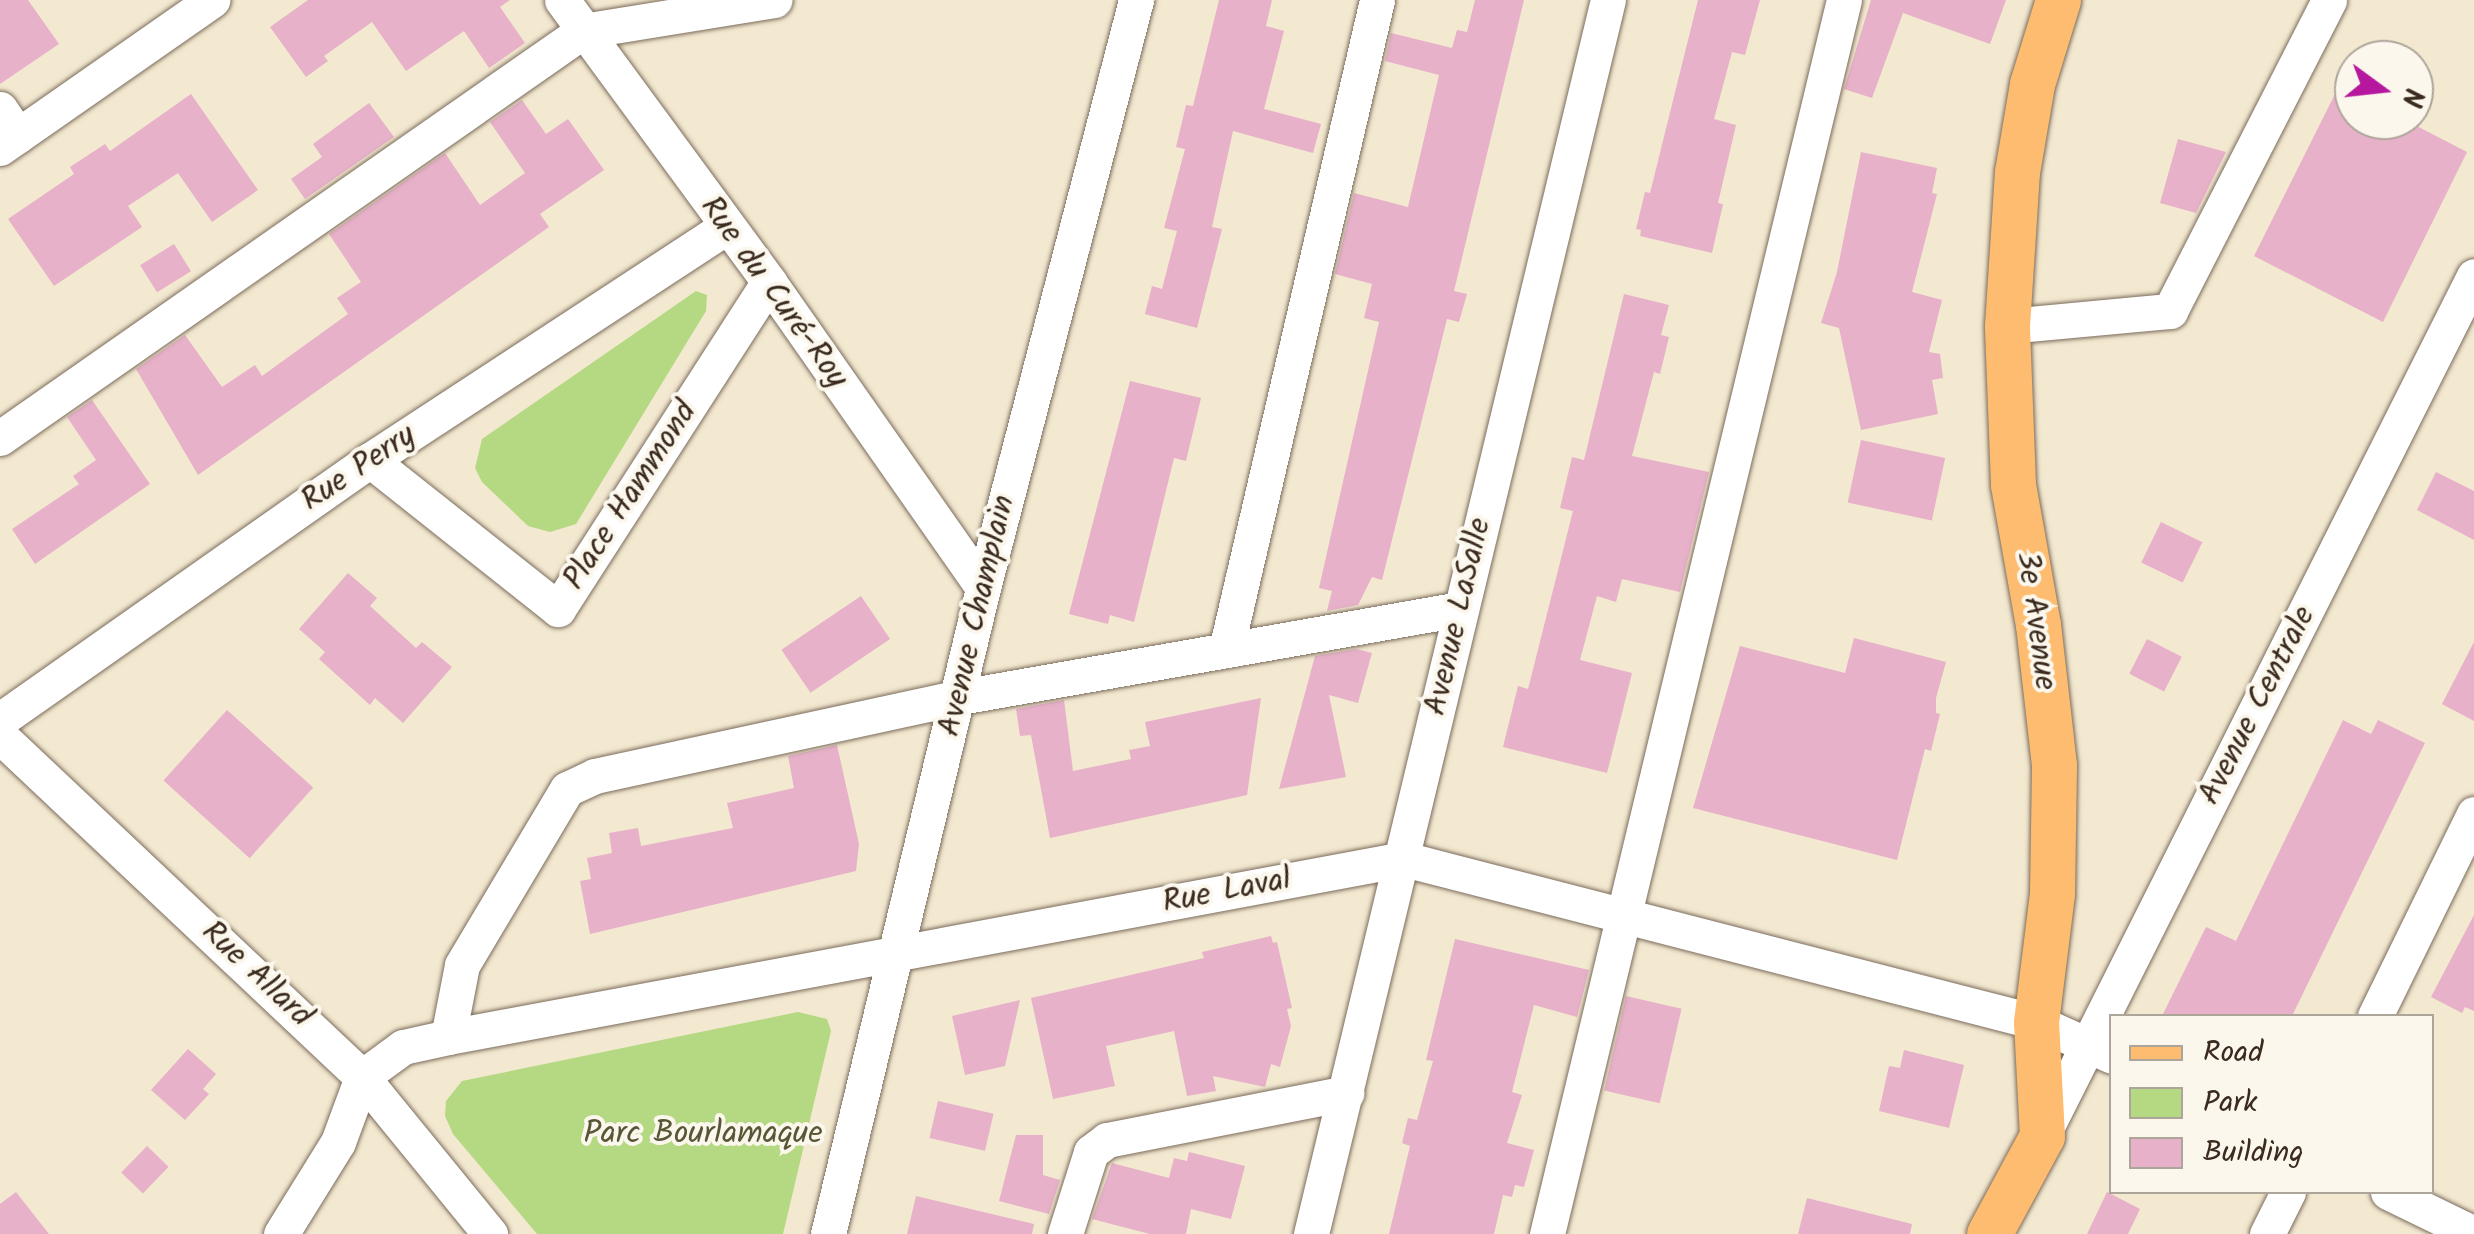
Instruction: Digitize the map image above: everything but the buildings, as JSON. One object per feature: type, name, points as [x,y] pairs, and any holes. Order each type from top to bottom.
[{"type":"main road","name":"3e Avenue","points":[[2042,1136],[2036,1022],[2052,894],[2054,764],[2038,625],[2013,484],[2007,326],[2016,172],[2032,84],[2058,0]]},
{"type":"main road","points":[[1988,1234],[2042,1136]]},
{"type":"street","points":[[6,131],[212,0]]},
{"type":"street","name":"Rue du Curé-Roy","points":[[562,0],[725,228],[769,282],[983,588]]},
{"type":"street","points":[[0,438],[582,31],[775,0]]},
{"type":"street","name":"Avenue Champlain","points":[[828,1234],[960,697],[983,588],[1136,0]]},
{"type":"street","points":[[1226,650],[1377,0]]},
{"type":"street","name":"Avenue LaSalle","points":[[1311,1234],[1608,0]]},
{"type":"street","points":[[1546,1234],[1844,0]]},
{"type":"street","points":[[2007,326],[2170,311],[2328,0]]},
{"type":"street","name":"Rue Perry","points":[[0,720],[370,460],[725,228]]},
{"type":"street","name":"Avenue Centrale","points":[[2117,1014],[2474,276]]},
{"type":"street","name":"Place Hammond","points":[[370,460],[558,610],[769,282]]},
{"type":"street","points":[[448,1038],[462,965],[567,789],[595,776],[960,697],[1460,609]]},
{"type":"street","name":"Rue Allard","points":[[0,736],[362,1077],[490,1234]]},
{"type":"street","points":[[2376,1014],[2474,814]]},
{"type":"street","name":"Rue Laval","points":[[362,1077],[403,1047],[1404,859],[1623,912],[2036,1022],[2100,1050]]},
{"type":"street","name":"Avenue Centrale","points":[[2042,1136],[2100,1050]]},
{"type":"street","points":[[281,1234],[338,1142],[362,1077]]},
{"type":"street","points":[[1065,1234],[1091,1152],[1107,1140],[1346,1094]]},
{"type":"street","points":[[2267,1234],[2287,1194]]},
{"type":"street","points":[[2392,1194],[2474,1234]]},
{"type":"green space","points":[[696,291],[707,295],[706,311],[576,524],[550,532],[528,526],[482,482],[475,468],[482,439]]},
{"type":"green space","name":"Parc Bourlamaque","points":[[798,1012],[827,1019],[831,1031],[783,1234],[537,1234],[453,1134],[445,1116],[446,1101],[462,1081]]}]
